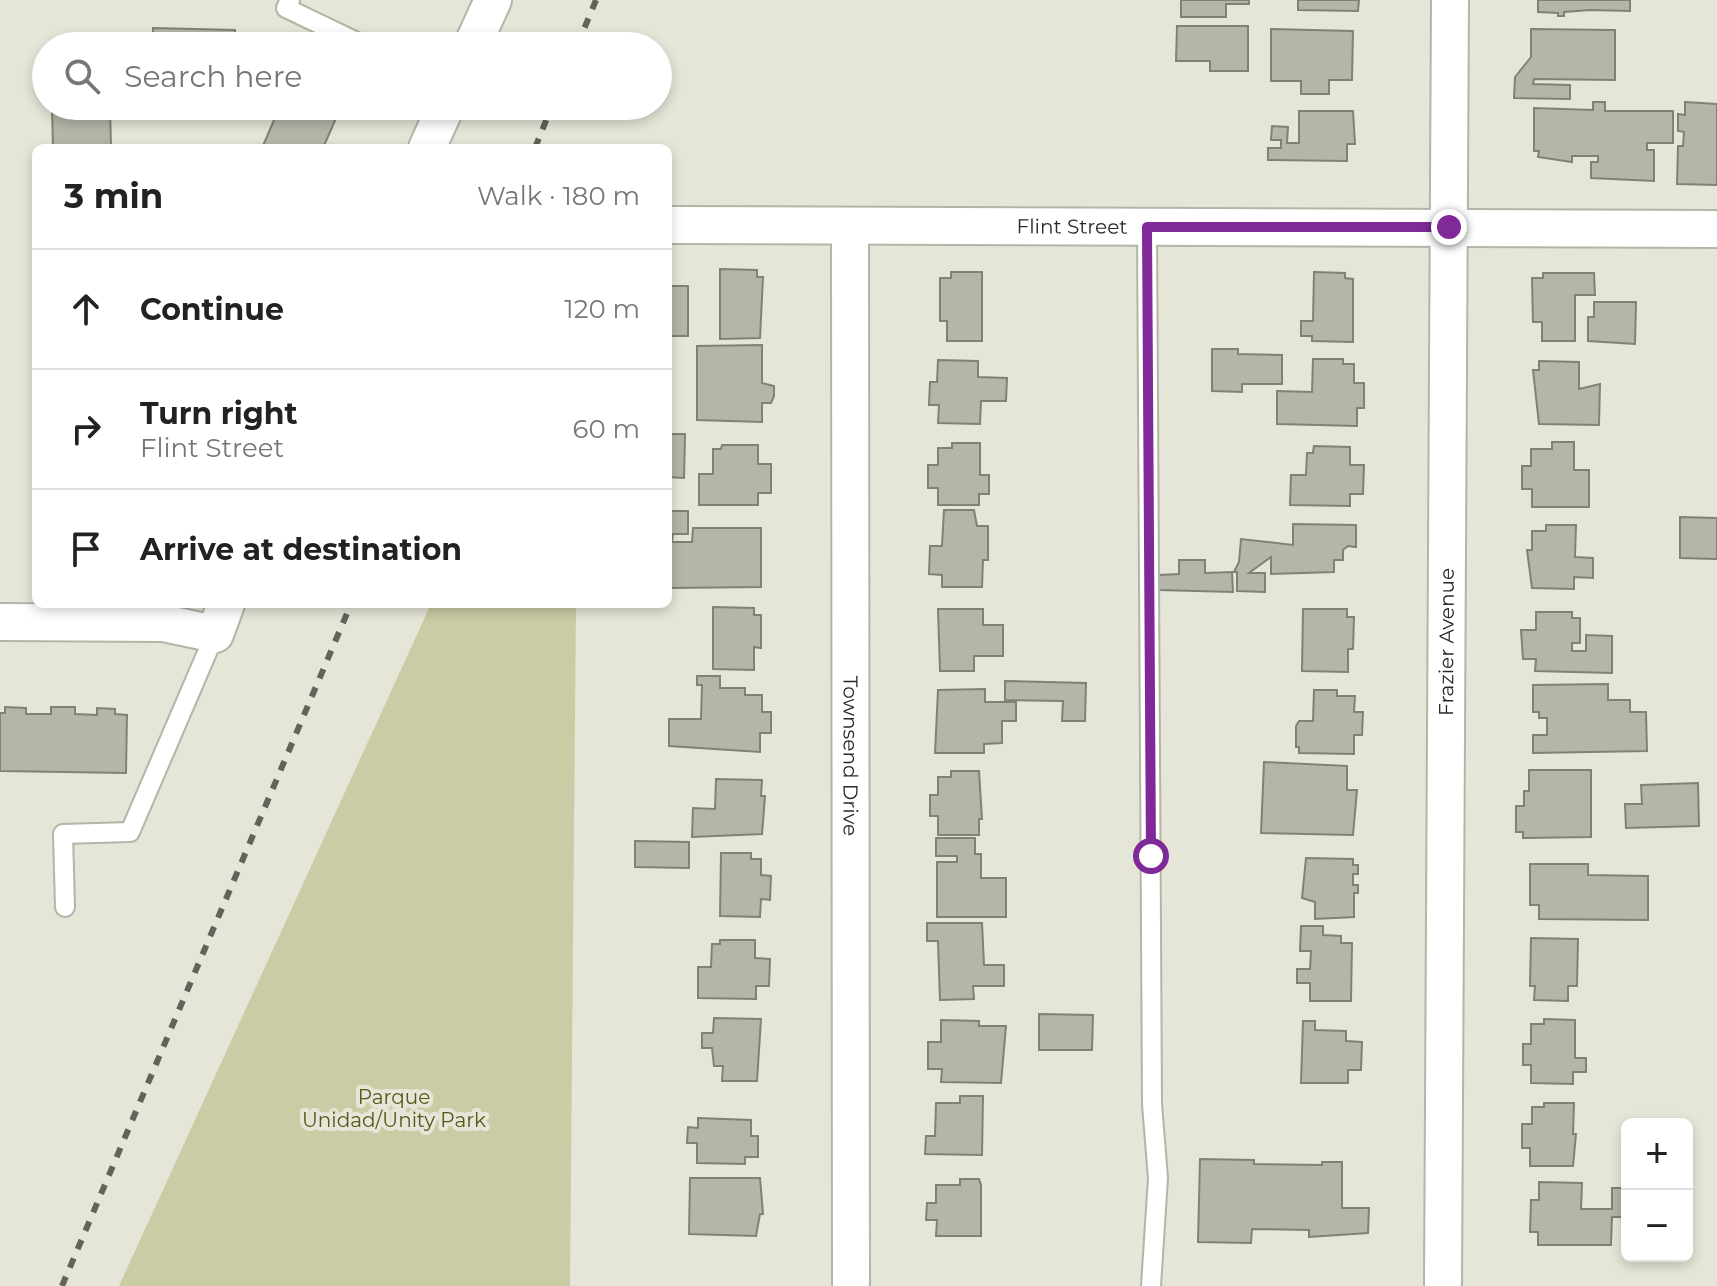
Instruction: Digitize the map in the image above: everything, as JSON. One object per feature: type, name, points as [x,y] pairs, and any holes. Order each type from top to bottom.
[{"type":"street","name":"Frazier Avenue","points":[[1443,1286],[1450,0]]},
{"type":"street","points":[[477,32],[486,5]]},
{"type":"street","points":[[429,144],[440,120]]},
{"type":"street","name":"Flint Street","points":[[672,225],[1717,229]]},
{"type":"street","name":"Townsend Drive","points":[[850,226],[851,1286]]},
{"type":"street","points":[[0,622],[163,623],[221,619]]},
{"type":"lane","points":[[290,0],[286,8],[336,32]]},
{"type":"lane","points":[[1147,227],[1152,1104],[1158,1178],[1151,1286]]},
{"type":"lane","points":[[65,907],[63,834],[130,832],[221,619]]},
{"type":"green space","name":"Parque Unidad/Unity Park","points":[[429,608],[576,608],[570,1286],[119,1286]]},
{"type":"building","points":[[1181,0],[1249,0],[1249,4],[1226,4],[1226,17],[1181,17]]},
{"type":"building","points":[[1298,0],[1359,0],[1358,11],[1298,10]]},
{"type":"building","points":[[1538,0],[1630,0],[1630,11],[1590,10],[1564,12],[1564,16],[1558,16],[1558,13],[1538,12]]},
{"type":"building","points":[[1177,26],[1248,26],[1248,71],[1210,71],[1210,61],[1176,61]]},
{"type":"building","points":[[153,28],[235,30],[235,32],[153,32]]},
{"type":"building","points":[[1271,29],[1353,31],[1352,80],[1329,80],[1329,94],[1301,94],[1301,81],[1271,81]]},
{"type":"building","points":[[1531,29],[1615,30],[1615,80],[1534,79],[1533,84],[1570,85],[1570,99],[1514,98],[1515,77],[1531,57]]},
{"type":"building","points":[[1593,102],[1605,102],[1605,111],[1673,111],[1673,143],[1647,143],[1647,150],[1654,150],[1654,181],[1591,178],[1591,162],[1598,162],[1598,156],[1572,156],[1572,162],[1538,157],[1539,151],[1534,151],[1534,108],[1593,110]]},
{"type":"building","points":[[1685,102],[1717,104],[1717,185],[1677,184],[1678,146],[1683,146],[1684,132],[1678,131],[1678,114],[1685,115]]},
{"type":"building","points":[[1299,111],[1353,111],[1355,144],[1347,144],[1347,161],[1268,160],[1268,148],[1281,148],[1281,140],[1271,140],[1272,126],[1288,127],[1287,143],[1299,143]]},
{"type":"building","points":[[52,120],[110,120],[111,144],[53,144]]},
{"type":"building","points":[[274,120],[335,120],[325,144],[264,144]]},
{"type":"building","points":[[720,269],[757,270],[757,277],[763,277],[760,338],[720,339]]},
{"type":"building","points":[[951,272],[982,272],[982,341],[947,341],[947,321],[940,321],[940,278],[951,278]]},
{"type":"building","points":[[1314,272],[1345,273],[1345,278],[1353,279],[1353,342],[1312,341],[1312,336],[1301,336],[1301,321],[1313,321]]},
{"type":"building","points":[[1543,273],[1594,273],[1595,295],[1575,295],[1575,341],[1542,341],[1542,322],[1533,322],[1532,278],[1543,278]]},
{"type":"building","points":[[672,286],[688,286],[688,336],[672,336]]},
{"type":"building","points":[[1594,302],[1636,302],[1635,344],[1588,341],[1588,317],[1594,317]]},
{"type":"building","points":[[762,345],[762,383],[774,386],[774,396],[771,403],[762,403],[762,422],[697,420],[697,346]]},
{"type":"building","points":[[1212,349],[1238,349],[1238,354],[1282,355],[1282,384],[1242,384],[1242,392],[1212,391]]},
{"type":"building","points":[[1313,359],[1343,359],[1343,364],[1354,364],[1354,383],[1364,383],[1364,408],[1357,408],[1357,426],[1277,424],[1277,391],[1312,392]]},
{"type":"building","points":[[938,360],[978,361],[978,377],[1007,378],[1006,401],[981,401],[980,424],[938,423],[939,405],[929,405],[930,382],[937,382]]},
{"type":"building","points":[[1539,361],[1579,362],[1579,389],[1600,384],[1599,425],[1539,424],[1533,370],[1539,370]]},
{"type":"building","points":[[672,434],[685,434],[684,478],[672,477]]},
{"type":"building","points":[[1552,442],[1574,442],[1574,470],[1589,470],[1589,507],[1532,507],[1532,489],[1522,489],[1522,466],[1531,466],[1531,449],[1552,449]]},
{"type":"building","points":[[952,443],[980,443],[980,475],[989,475],[989,494],[979,494],[979,505],[938,505],[938,488],[928,488],[928,465],[938,465],[938,448],[952,448]]},
{"type":"building","points":[[722,445],[758,445],[758,464],[771,464],[771,493],[758,493],[758,505],[699,505],[699,474],[713,474],[713,449],[721,449]]},
{"type":"building","points":[[1314,446],[1350,447],[1350,465],[1364,465],[1363,494],[1350,494],[1350,506],[1290,505],[1291,475],[1306,475],[1307,453],[1313,453]]},
{"type":"building","points":[[944,510],[974,510],[977,526],[988,526],[988,560],[983,560],[982,587],[942,587],[942,575],[929,574],[930,546],[942,546]]},
{"type":"building","points":[[672,511],[688,511],[688,534],[673,534],[672,542]]},
{"type":"building","points":[[1680,517],[1717,518],[1717,559],[1680,558]]},
{"type":"building","points":[[1293,524],[1356,525],[1356,547],[1348,546],[1343,550],[1343,560],[1334,560],[1334,572],[1271,574],[1271,557],[1249,573],[1265,573],[1265,592],[1237,591],[1237,572],[1234,572],[1239,562],[1241,539],[1293,545]]},
{"type":"building","points":[[1546,525],[1576,525],[1575,557],[1593,558],[1593,578],[1574,577],[1574,589],[1532,588],[1527,550],[1532,550],[1532,531],[1546,531]]},
{"type":"building","points":[[693,528],[761,528],[761,587],[672,588],[672,542],[692,542]]},
{"type":"building","points":[[1179,560],[1205,560],[1205,573],[1232,572],[1233,592],[1159,590],[1159,575],[1179,574]]},
{"type":"building","points":[[713,607],[754,608],[754,615],[761,615],[761,648],[754,647],[754,670],[713,669]]},
{"type":"building","points":[[938,609],[983,609],[983,625],[1003,625],[1003,656],[974,656],[974,671],[940,671]]},
{"type":"building","points":[[1303,609],[1347,609],[1347,617],[1354,617],[1353,649],[1348,649],[1348,672],[1302,671]]},
{"type":"building","points":[[1536,612],[1572,612],[1572,618],[1580,618],[1580,643],[1572,643],[1572,651],[1586,651],[1586,635],[1612,636],[1612,673],[1535,671],[1536,659],[1523,659],[1521,630],[1536,630]]},
{"type":"building","points":[[697,676],[720,676],[720,688],[745,688],[745,695],[762,695],[762,712],[771,712],[771,733],[760,733],[760,752],[669,746],[669,719],[701,719],[702,685],[697,685]]},
{"type":"building","points":[[1005,681],[1086,683],[1085,721],[1062,721],[1063,701],[1005,700]]},
{"type":"building","points":[[1608,684],[1608,700],[1630,700],[1630,712],[1646,712],[1647,751],[1533,753],[1533,735],[1547,735],[1547,718],[1539,718],[1539,712],[1533,712],[1533,685]]},
{"type":"building","points":[[985,689],[985,702],[1016,702],[1016,721],[1002,721],[1002,743],[984,744],[984,753],[935,753],[938,690]]},
{"type":"building","points":[[1314,690],[1337,690],[1337,696],[1355,696],[1354,712],[1363,712],[1362,735],[1354,735],[1354,754],[1299,753],[1296,726],[1299,721],[1313,721]]},
{"type":"building","points":[[5,707],[26,708],[26,714],[51,714],[51,707],[75,707],[75,714],[97,715],[97,708],[115,709],[115,714],[127,715],[126,773],[0,771],[0,713],[5,713]]},
{"type":"building","points":[[1264,762],[1347,766],[1347,790],[1357,790],[1353,835],[1261,833]]},
{"type":"building","points":[[1529,770],[1591,770],[1591,837],[1523,838],[1523,832],[1516,832],[1516,806],[1524,806],[1524,791],[1529,791]]},
{"type":"building","points":[[951,771],[979,771],[982,819],[979,819],[979,835],[938,835],[938,816],[930,816],[930,795],[938,795],[938,777],[951,777]]},
{"type":"building","points":[[716,779],[762,780],[761,796],[765,796],[762,834],[692,837],[693,808],[715,809]]},
{"type":"building","points":[[1698,783],[1699,826],[1626,828],[1625,804],[1642,804],[1641,785]]},
{"type":"building","points":[[936,838],[975,838],[975,854],[981,854],[981,878],[1006,878],[1006,917],[937,917],[937,862],[957,862],[957,856],[936,856]]},
{"type":"building","points":[[635,841],[689,842],[689,868],[635,867]]},
{"type":"building","points":[[721,853],[751,853],[751,859],[761,859],[761,875],[771,876],[770,900],[761,899],[760,917],[720,916]]},
{"type":"building","points":[[1306,858],[1353,859],[1353,865],[1358,865],[1358,874],[1353,874],[1353,885],[1358,885],[1358,893],[1354,893],[1354,917],[1315,919],[1315,902],[1302,898]]},
{"type":"building","points":[[1530,864],[1588,864],[1588,875],[1648,876],[1648,920],[1539,919],[1539,905],[1530,905]]},
{"type":"building","points":[[927,923],[982,923],[984,965],[1004,965],[1004,986],[973,986],[974,999],[940,1000],[938,941],[927,941]]},
{"type":"building","points":[[1301,926],[1323,926],[1323,935],[1341,936],[1341,943],[1352,943],[1351,1001],[1310,1001],[1310,983],[1297,983],[1297,969],[1310,969],[1311,951],[1300,951]]},
{"type":"building","points":[[1531,938],[1578,939],[1577,986],[1568,986],[1568,1001],[1534,1000],[1535,986],[1530,986]]},
{"type":"building","points":[[720,940],[755,940],[755,958],[770,959],[769,986],[756,986],[756,999],[698,998],[698,967],[711,967],[712,944],[720,944]]},
{"type":"building","points":[[1039,1014],[1093,1015],[1092,1050],[1039,1050]]},
{"type":"building","points":[[714,1018],[761,1019],[757,1081],[722,1081],[723,1066],[714,1066],[712,1048],[702,1048],[702,1033],[713,1033]]},
{"type":"building","points":[[1544,1019],[1575,1020],[1575,1058],[1586,1058],[1586,1072],[1573,1072],[1573,1084],[1531,1083],[1531,1065],[1523,1065],[1523,1044],[1531,1044],[1531,1024],[1544,1024]]},
{"type":"building","points":[[941,1020],[979,1021],[979,1026],[1006,1026],[1001,1083],[941,1082],[942,1069],[928,1069],[928,1042],[941,1042]]},
{"type":"building","points":[[1303,1021],[1315,1021],[1315,1030],[1346,1031],[1346,1041],[1362,1042],[1361,1070],[1348,1070],[1348,1083],[1301,1083]]},
{"type":"building","points":[[960,1096],[983,1096],[982,1155],[925,1154],[926,1136],[935,1136],[936,1103],[960,1103]]},
{"type":"building","points":[[1544,1103],[1574,1103],[1573,1134],[1576,1134],[1573,1166],[1530,1166],[1530,1148],[1522,1148],[1522,1124],[1532,1124],[1532,1107],[1544,1107]]},
{"type":"building","points":[[698,1118],[751,1120],[751,1136],[758,1136],[758,1157],[745,1157],[745,1164],[697,1163],[697,1143],[687,1143],[688,1127],[698,1128]]},
{"type":"building","points":[[1200,1159],[1254,1160],[1254,1164],[1322,1165],[1322,1162],[1342,1162],[1342,1208],[1369,1208],[1368,1233],[1309,1237],[1309,1230],[1252,1229],[1251,1243],[1198,1242]]},
{"type":"building","points":[[690,1178],[760,1178],[763,1214],[760,1214],[756,1236],[689,1234]]},
{"type":"building","points":[[960,1179],[979,1179],[981,1236],[936,1236],[937,1220],[926,1220],[927,1203],[936,1203],[936,1185],[960,1185]]},
{"type":"building","points":[[1539,1182],[1582,1183],[1581,1209],[1612,1209],[1612,1188],[1621,1188],[1621,1217],[1612,1217],[1611,1245],[1538,1245],[1538,1232],[1530,1232],[1531,1200],[1539,1200]]},
{"type":"railway","points":[[583,32],[596,0]]},
{"type":"railway","points":[[537,144],[546,120]]},
{"type":"railway","points":[[62,1286],[349,608]]},
{"type":"route","points":[[1151,856],[1147,227],[1449,227]]}]
